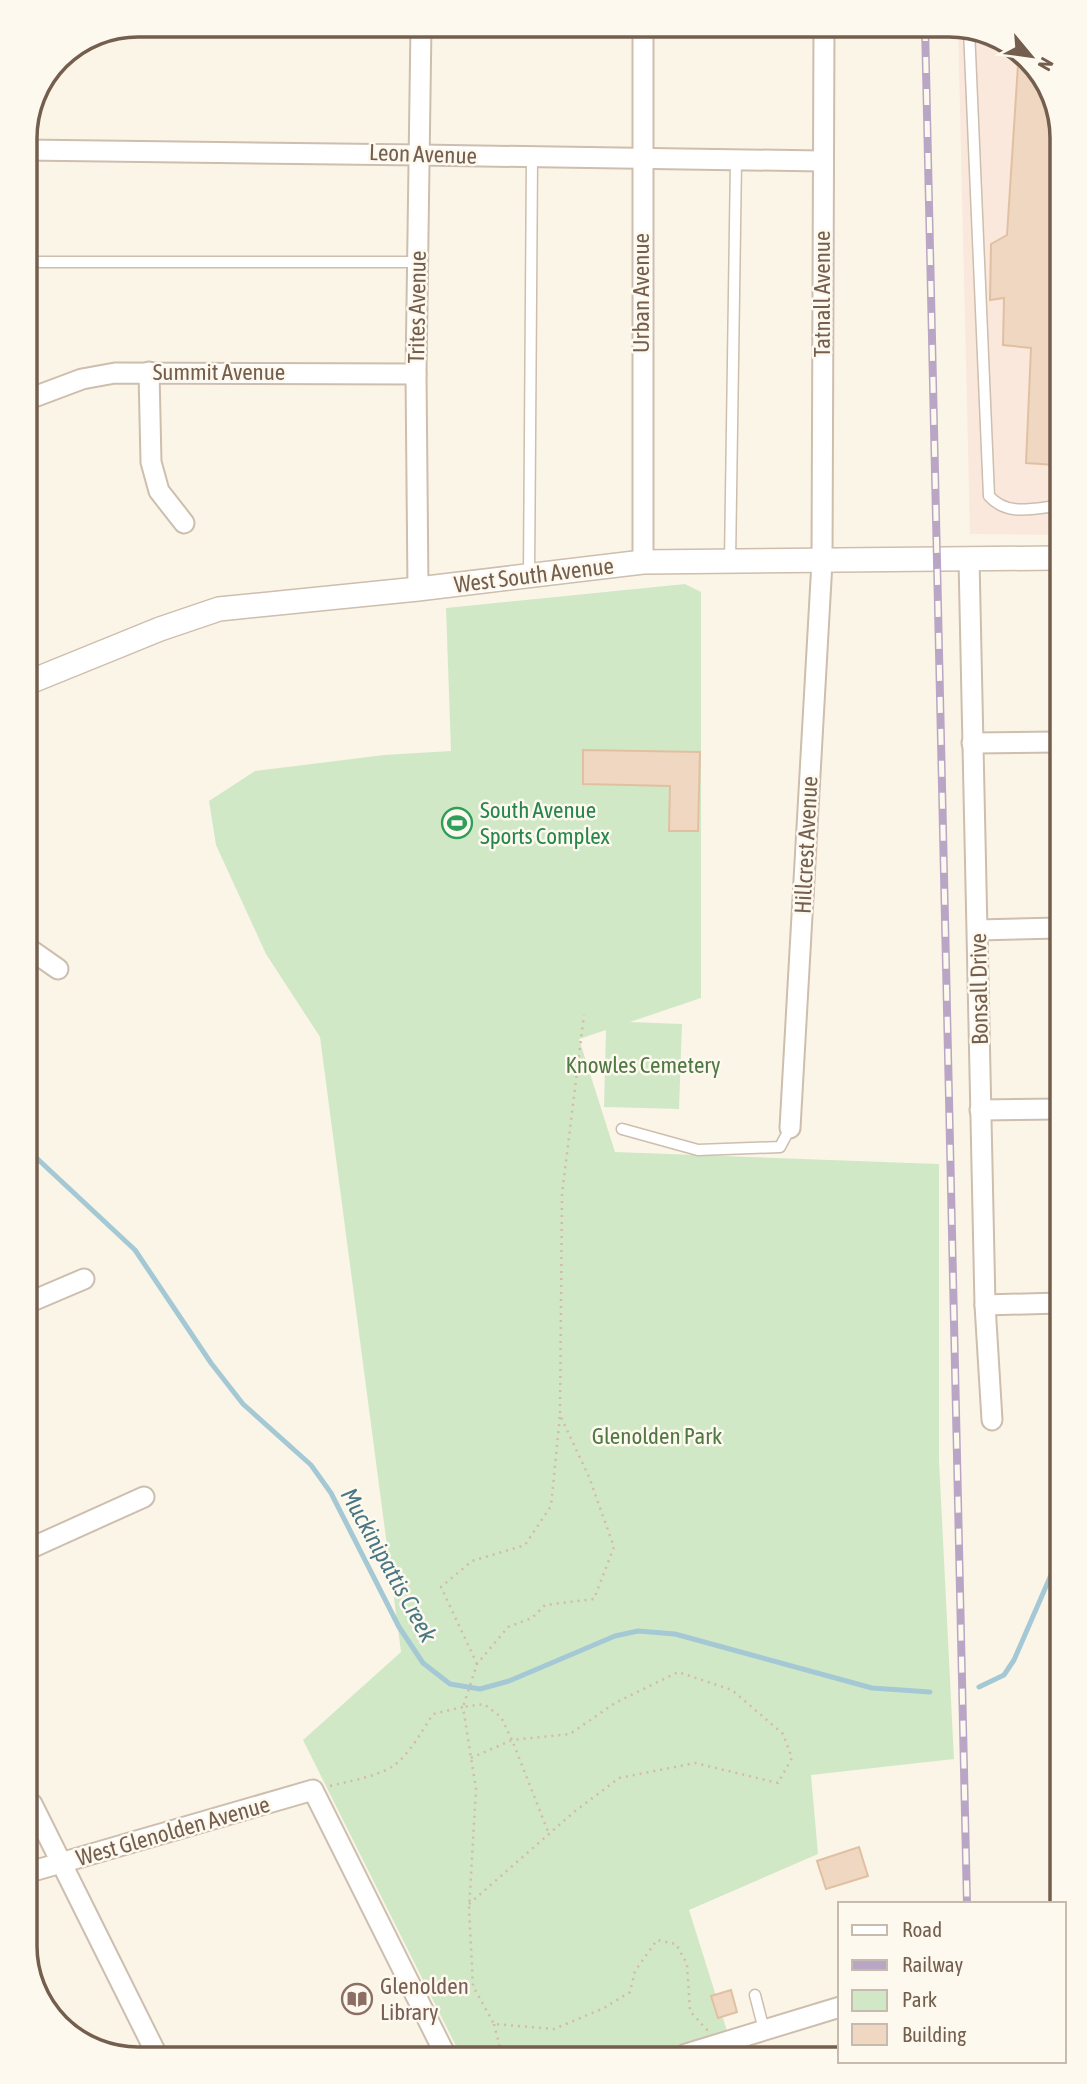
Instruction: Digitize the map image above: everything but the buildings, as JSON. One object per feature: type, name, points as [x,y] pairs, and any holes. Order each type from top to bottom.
[{"type":"street","name":"Trites Avenue","points":[[418,589],[416,374],[421,37]]},
{"type":"street","name":"Urban Avenue","points":[[642,562],[643,37]]},
{"type":"street","name":"Tatnall Avenue","points":[[822,562],[824,37]]},
{"type":"street","name":"Leon Avenue","points":[[37,150],[419,153],[532,158],[822,162]]},
{"type":"street","points":[[149,372],[151,462],[159,491],[184,523]]},
{"type":"street","name":"Summit Avenue","points":[[37,396],[82,379],[115,373],[416,374]]},
{"type":"street","name":"West South Avenue","points":[[37,679],[160,629],[219,609],[642,562],[1050,558]]},
{"type":"street","name":"Bonsall Drive","points":[[970,559],[985,1305],[992,1420]]},
{"type":"street","name":"Hillcrest Avenue","points":[[790,1128],[822,562]]},
{"type":"street","points":[[972,743],[1050,742]]},
{"type":"street","points":[[978,930],[1050,928]]},
{"type":"street","points":[[37,954],[58,969]]},
{"type":"street","points":[[981,1110],[1050,1109]]},
{"type":"street","points":[[37,1299],[84,1279]]},
{"type":"street","points":[[985,1305],[1050,1303]]},
{"type":"street","points":[[37,1545],[144,1497]]},
{"type":"street","points":[[313,1790],[442,2047]]},
{"type":"street","name":"West Glenolden Avenue","points":[[37,1870],[313,1790]]},
{"type":"street","points":[[37,1814],[153,2047]]},
{"type":"street","points":[[708,2047],[838,2008]]},
{"type":"lane","points":[[969,39],[989,496],[997,505],[1015,511],[1050,507]]},
{"type":"lane","points":[[529,576],[532,158]]},
{"type":"lane","points":[[730,562],[736,160]]},
{"type":"lane","points":[[37,262],[418,262]]},
{"type":"lane","points":[[622,1129],[698,1150],[780,1147],[790,1128]]},
{"type":"lane","points":[[754,1995],[764,2030]]},
{"type":"path","points":[[477,1664],[441,1587],[472,1561],[525,1545],[551,1506],[560,1415],[562,1194],[584,1015]]},
{"type":"path","points":[[500,2047],[494,2024],[473,1986],[470,1904],[476,1789],[463,1707],[477,1664],[508,1627],[532,1618],[545,1605],[594,1599],[614,1548],[589,1477],[560,1415]]},
{"type":"path","points":[[470,1904],[549,1834],[619,1778],[695,1763],[778,1783],[792,1758],[783,1734],[732,1690],[678,1672],[615,1703],[570,1734],[512,1740],[471,1758]]},
{"type":"path","points":[[313,1790],[385,1773],[405,1758],[433,1714],[484,1704],[501,1717],[549,1834]]},
{"type":"path","points":[[494,2024],[554,2029],[604,2008],[630,1992],[635,1971],[657,1940],[676,1944],[687,1964],[690,2011],[720,2043]]},
{"type":"shaded area","points":[[958,37],[996,48],[996,91],[1039,91],[1048,118],[1050,535],[970,534]]},
{"type":"green space","name":"Glenolden Park","points":[[685,584],[701,592],[701,998],[630,1022],[682,1024],[679,1109],[604,1107],[606,1030],[579,1039],[615,1152],[939,1164],[939,1460],[954,1759],[811,1775],[818,1854],[689,1910],[732,2047],[456,2047],[303,1740],[401,1652],[320,1037],[266,954],[216,845],[209,801],[255,771],[384,755],[451,751],[446,608]]},
{"type":"waterway","name":"Muckinipattis Creek","points":[[37,1158],[135,1250],[211,1363],[243,1404],[311,1465],[331,1493],[399,1627],[423,1663],[450,1684],[480,1689],[509,1681],[615,1636],[638,1631],[675,1634],[872,1688],[930,1692]]},
{"type":"waterway","name":"Muckinipattis Creek","points":[[979,1687],[1004,1675],[1014,1660],[1050,1577]]},
{"type":"railway","points":[[925,37],[967,1902]]},
{"type":"place","name":"South Avenue Sports Complex","points":[[457,823]]},
{"type":"place","name":"Glenolden Library","points":[[357,1999]]},
{"type":"park label","name":"Knowles Cemetery","points":[[643,1065]]}]
